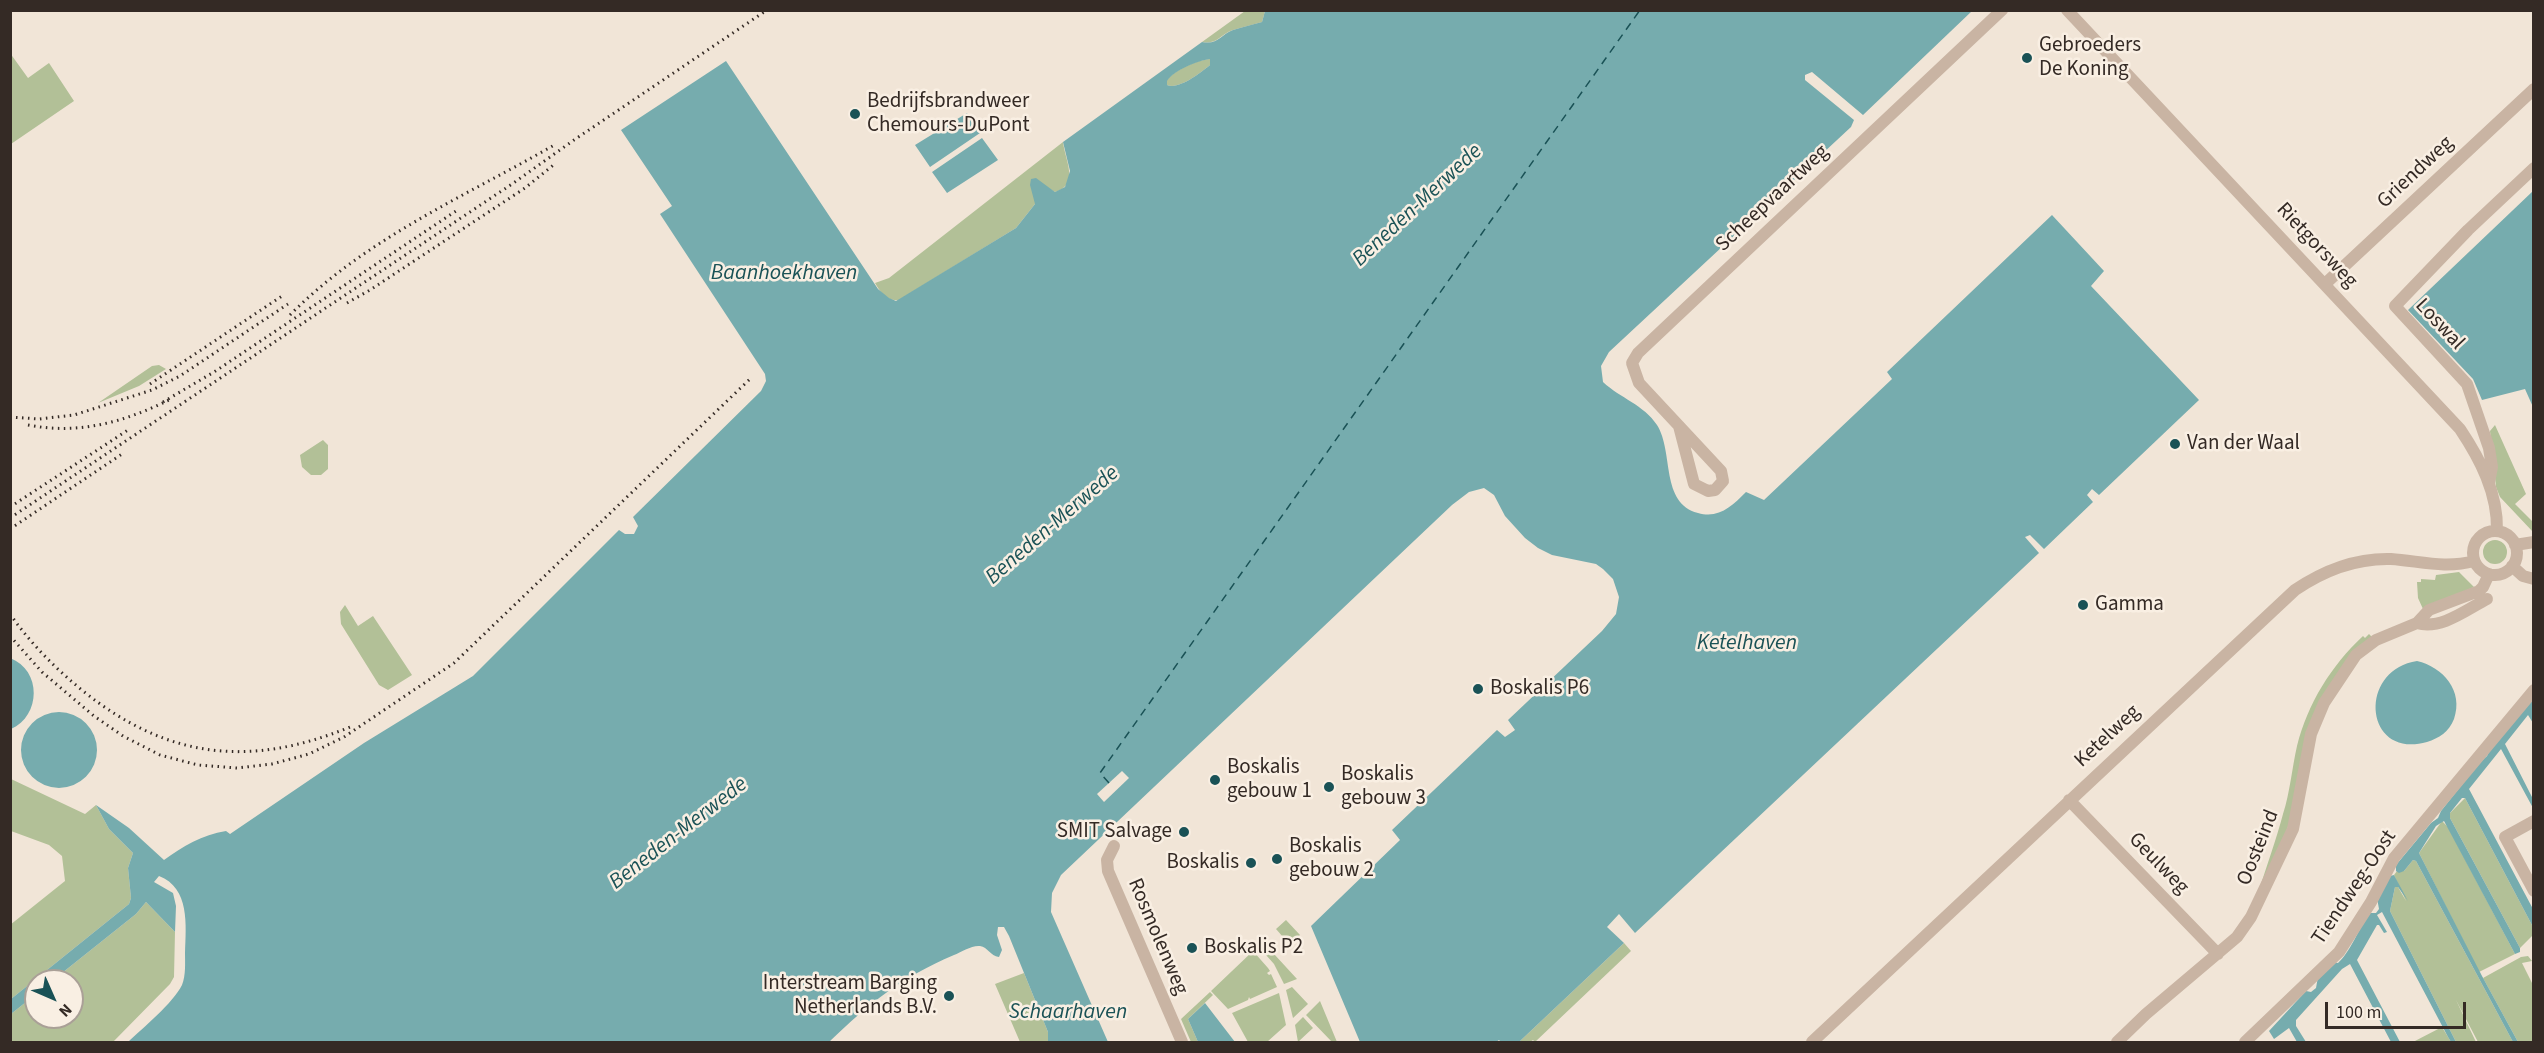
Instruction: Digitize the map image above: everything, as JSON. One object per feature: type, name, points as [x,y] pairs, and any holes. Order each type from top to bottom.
[{"type":"street","name":"Scheepvaartweg","points":[[1678,426],[1694,484],[1708,491],[1715,490],[1723,481],[1721,471],[1639,382],[1632,363],[1638,353],[2002,10]]},
{"type":"street","name":"Rietgorsweg","points":[[2067,10],[2460,429],[2477,456],[2489,484],[2497,516],[2497,531]]},
{"type":"street","name":"Griendweg","points":[[2325,284],[2534,89]]},
{"type":"street","name":"Loswal","points":[[2489,484],[2492,466],[2489,448],[2467,384],[2395,306],[2468,230],[2534,168]]},
{"type":"street","points":[[2497,531],[2508,535],[2516,545],[2516,556],[2512,567],[2501,574],[2489,574],[2480,569],[2474,561],[2473,548],[2477,539],[2487,532],[2497,531]]},
{"type":"street","points":[[2516,545],[2534,542]]},
{"type":"street","name":"Ketelweg","points":[[1812,1042],[2295,590],[2313,578],[2337,567],[2371,560],[2390,559],[2450,566],[2474,561]]},
{"type":"street","points":[[2512,567],[2523,576],[2534,579]]},
{"type":"street","name":"Oosteind","points":[[2117,1042],[2146,1014],[2237,937],[2251,917],[2293,829],[2311,734],[2324,703],[2356,655],[2376,640],[2416,623],[2429,610],[2479,591],[2489,574]]},
{"type":"street","name":"Oosteind","points":[[2416,623],[2434,624],[2459,615],[2487,599]]},
{"type":"street","name":"Tiendweg-Oost","points":[[2245,1042],[2339,952],[2371,902],[2394,858],[2534,690]]},
{"type":"street","name":"Geulweg","points":[[2069,800],[2218,954]]},
{"type":"street","points":[[2534,821],[2505,837],[2534,891]]},
{"type":"street","name":"Rosmolenweg","points":[[1114,846],[1107,860],[1108,871],[1182,1042]]},
{"type":"green space","points":[[1245,11],[1265,11],[1262,22],[1233,30],[1212,42],[1202,42]]},
{"type":"green space","points":[[10,53],[28,78],[49,63],[74,101],[11,144]]},
{"type":"green space","points":[[1210,59],[1210,65],[1189,80],[1177,85],[1167,85],[1166,81],[1180,69]]},
{"type":"green space","points":[[1063,142],[1069,171],[1067,184],[1063,189],[1055,192],[1043,185],[1035,204],[1016,228],[899,300],[888,298],[879,290],[875,283],[889,278]]},
{"type":"green space","points":[[159,365],[166,369],[139,386],[98,403],[152,366]]},
{"type":"green space","points":[[2495,425],[2526,494],[2515,504],[2533,522],[2533,532],[2500,497],[2496,487],[2490,431]]},
{"type":"green space","points":[[323,440],[328,445],[328,469],[321,475],[311,475],[302,467],[300,455]]},
{"type":"green space","points":[[2490,540],[2500,540],[2507,547],[2507,557],[2500,564],[2490,564],[2483,557],[2483,547]]},
{"type":"green space","points":[[2459,572],[2474,587],[2423,609],[2418,598],[2417,582],[2421,582],[2421,579],[2435,580],[2436,575]]},
{"type":"green space","points":[[345,605],[358,626],[373,616],[412,675],[388,690],[379,685],[341,624],[340,612]]},
{"type":"green space","points":[[2369,634],[2376,641],[2328,690],[2284,840],[2258,894],[2285,806],[2297,746],[2307,715],[2331,673],[2351,648],[2363,636],[2365,638]]},
{"type":"green space","points":[[11,779],[85,814],[96,805],[109,829],[133,853],[128,868],[131,898],[129,904],[48,969],[24,969],[24,989],[11,999],[10,925],[65,881],[62,856],[49,845],[11,831]]},
{"type":"green space","points":[[2465,798],[2533,927],[2533,935],[2520,948],[2450,818],[2450,813]]},
{"type":"green space","points":[[2442,821],[2448,827],[2515,954],[2479,972],[2419,853]]},
{"type":"green space","points":[[2413,860],[2416,861],[2513,1042],[2478,1042],[2456,1000],[2476,1042],[2456,1042],[2390,911],[2395,887],[2398,887],[2406,901],[2394,875],[2397,871],[2404,871]]},
{"type":"green space","points":[[146,902],[175,932],[174,977],[170,984],[113,1042],[11,1042],[11,1014],[24,1004],[24,1029],[84,1029],[84,969],[67,969],[136,914]]},
{"type":"green space","points":[[1286,920],[1300,935],[1290,945],[1276,929]]},
{"type":"green space","points":[[1263,942],[1297,979],[1284,984],[1274,964],[1258,946]]},
{"type":"green space","points":[[1624,943],[1631,951],[1535,1042],[1533,1040],[1519,1042]]},
{"type":"green space","points":[[1253,951],[1270,971],[1267,973],[1271,974],[1277,987],[1250,999],[1249,997],[1248,1000],[1228,1009],[1211,991]]},
{"type":"green space","points":[[2528,956],[2532,961],[2522,963],[2533,985],[2533,1042],[2518,1042],[2483,978],[2521,957]]},
{"type":"green space","points":[[1024,973],[1048,1032],[1048,1042],[1020,1042],[995,984]]},
{"type":"green space","points":[[1292,987],[1308,1004],[1293,1018],[1286,990]]},
{"type":"green space","points":[[1210,992],[1213,995],[1188,1019],[1198,1042],[1191,1042],[1181,1019]]},
{"type":"green space","points":[[1279,993],[1286,1025],[1267,1042],[1248,1042],[1232,1013]]},
{"type":"green space","points":[[1320,1001],[1337,1042],[1332,1042],[1306,1015]]},
{"type":"green space","points":[[1303,1017],[1313,1028],[1298,1042],[1295,1025]]},
{"type":"green space","points":[[2442,1027],[2451,1042],[2413,1042]]},
{"type":"water","points":[[1265,11],[1972,11],[1863,115],[1812,72],[1805,75],[1805,80],[1854,120],[1851,127],[1609,352],[1601,366],[1603,382],[1639,407],[1657,425],[1662,436],[1673,488],[1678,499],[1686,507],[1698,513],[1719,513],[1746,492],[1764,500],[1892,379],[1887,372],[2052,215],[2104,271],[2091,286],[2199,400],[2099,495],[2092,489],[2087,495],[2093,502],[2044,549],[2030,535],[2025,537],[2039,553],[1635,933],[1619,914],[1607,927],[1624,943],[1519,1042],[1499,1040],[1496,1042],[1360,1042],[1311,926],[1400,840],[1392,830],[1497,730],[1505,737],[1515,730],[1508,720],[1602,631],[1616,614],[1619,597],[1613,579],[1603,569],[1596,564],[1552,555],[1538,548],[1525,538],[1505,516],[1494,495],[1484,488],[1469,492],[1452,505],[1061,875],[1052,893],[1051,912],[1108,1042],[1048,1042],[1048,1032],[1004,927],[998,927],[997,935],[1002,950],[999,957],[977,946],[935,964],[887,992],[829,1042],[128,1042],[172,1000],[182,985],[184,977],[186,931],[184,909],[176,889],[159,876],[154,882],[173,893],[176,906],[175,932],[146,902],[136,914],[67,969],[48,969],[129,904],[131,898],[128,868],[133,853],[109,829],[96,805],[129,828],[164,860],[201,838],[226,831],[230,834],[364,743],[473,676],[619,530],[625,534],[634,534],[638,526],[633,517],[761,391],[766,381],[765,374],[660,214],[672,206],[621,130],[726,61],[878,289],[896,301],[1016,228],[1035,204],[1030,185],[1031,179],[1036,178],[1055,192],[1065,187],[1070,171],[1063,142],[1202,42],[1215,41],[1233,30],[1262,22]],"holes":[[[1210,59],[1210,65],[1177,85],[1167,85],[1167,81],[1175,73]]]},
{"type":"water","points":[[967,113],[980,133],[930,167],[915,145]]},
{"type":"water","points":[[982,138],[998,160],[947,193],[932,172]]},
{"type":"water","points":[[2533,191],[2533,407],[2525,389],[2482,400],[2473,379],[2408,310]]},
{"type":"water","points":[[10,658],[28,672],[34,693],[28,714],[21,723],[11,729]]},
{"type":"water","points":[[2417,661],[2435,669],[2449,682],[2454,690],[2456,709],[2452,724],[2436,739],[2406,744],[2390,738],[2380,727],[2376,712],[2377,695],[2384,680],[2398,668]]},
{"type":"water","points":[[2533,697],[2533,723],[2528,715],[2505,744],[2533,799],[2533,808],[2501,749],[2469,789],[2533,909],[2533,927],[2465,798],[2462,798],[2450,813],[2450,818],[2520,948],[2520,952],[2515,954],[2444,821],[2436,826],[2419,853],[2518,1042],[2513,1042],[2416,861],[2413,860],[2404,871],[2399,873],[2396,871],[2396,865],[2431,823],[2438,818],[2441,811],[2487,756],[2492,745]]},
{"type":"water","points":[[52,712],[66,712],[80,718],[91,729],[97,743],[94,765],[86,777],[66,788],[52,788],[38,782],[27,771],[21,757],[21,743],[27,729],[38,718]]},
{"type":"water","points":[[2394,875],[2408,901],[2398,887],[2395,887],[2390,911],[2456,1042],[2451,1042],[2448,1037],[2382,912],[2377,915],[2387,932],[2384,933],[2377,925],[2357,960],[2400,1042],[2391,1042],[2350,964],[2342,969],[2296,1020],[2296,1026],[2306,1042],[2297,1042],[2289,1028],[2274,1039],[2269,1031],[2306,991],[2311,992],[2316,988],[2318,977],[2332,962],[2338,963],[2342,959],[2369,913],[2376,913],[2379,909],[2377,898],[2390,876]]},
{"type":"water","points":[[24,989],[24,1004],[11,1014],[11,999]]},
{"type":"water","points":[[1205,1003],[1235,1042],[1198,1042],[1188,1019]]},
{"type":"pier","points":[[1122,771],[1129,778],[1104,802],[1097,794]]},
{"type":"ferry route","points":[[1109,783],[1100,773],[1640,10]]},
{"type":"railway","points":[[10,518],[512,184],[767,10]]},
{"type":"railway","points":[[290,315],[319,288],[383,241],[556,144]]},
{"type":"railway","points":[[347,303],[525,188],[556,163]]},
{"type":"railway","points":[[163,402],[214,372],[459,209]]},
{"type":"railway","points":[[150,384],[282,296]]},
{"type":"railway","points":[[10,417],[39,419],[74,415],[152,390],[180,376],[288,304]]},
{"type":"railway","points":[[10,636],[42,672],[94,716],[123,736],[160,755],[198,765],[237,768],[272,764],[309,754],[344,737],[454,663],[751,378]]},
{"type":"railway","points":[[28,425],[65,428],[101,424],[135,415],[169,400]]},
{"type":"railway","points":[[10,507],[128,430]]},
{"type":"railway","points":[[10,529],[122,454]]},
{"type":"railway","points":[[10,614],[44,655],[83,691],[115,714],[147,731],[178,743],[211,750],[244,752],[278,748],[313,740],[350,727]]},
{"type":"place","name":"Gebroeders De Koning","points":[[2027,58]]},
{"type":"place","name":"Bedrijfsbrandweer Chemours-DuPont","points":[[855,114]]},
{"type":"place","name":"Van der Waal","points":[[2175,444]]},
{"type":"place","name":"Gamma","points":[[2083,605]]},
{"type":"place","name":"Boskalis P6","points":[[1478,689]]},
{"type":"place","name":"Boskalis gebouw 1","points":[[1215,780]]},
{"type":"place","name":"Boskalis gebouw 3","points":[[1329,787]]},
{"type":"place","name":"SMIT Salvage","points":[[1184,832]]},
{"type":"place","name":"Boskalis gebouw 2","points":[[1277,859]]},
{"type":"place","name":"Boskalis","points":[[1251,863]]},
{"type":"place","name":"Boskalis P2","points":[[1192,948]]},
{"type":"place","name":"Interstream Barging Netherlands B.V.","points":[[949,996]]},
{"type":"water label","name":"Beneden-Merwede","points":[[1418,206]]},
{"type":"water label","name":"Baanhoekhaven","points":[[784,274]]},
{"type":"water label","name":"Beneden-Merwede","points":[[1053,526]]},
{"type":"water label","name":"Ketelhaven","points":[[1747,644]]},
{"type":"water label","name":"Beneden-Merwede","points":[[679,834]]},
{"type":"water label","name":"Schaarhaven","points":[[1068,1013]]}]
